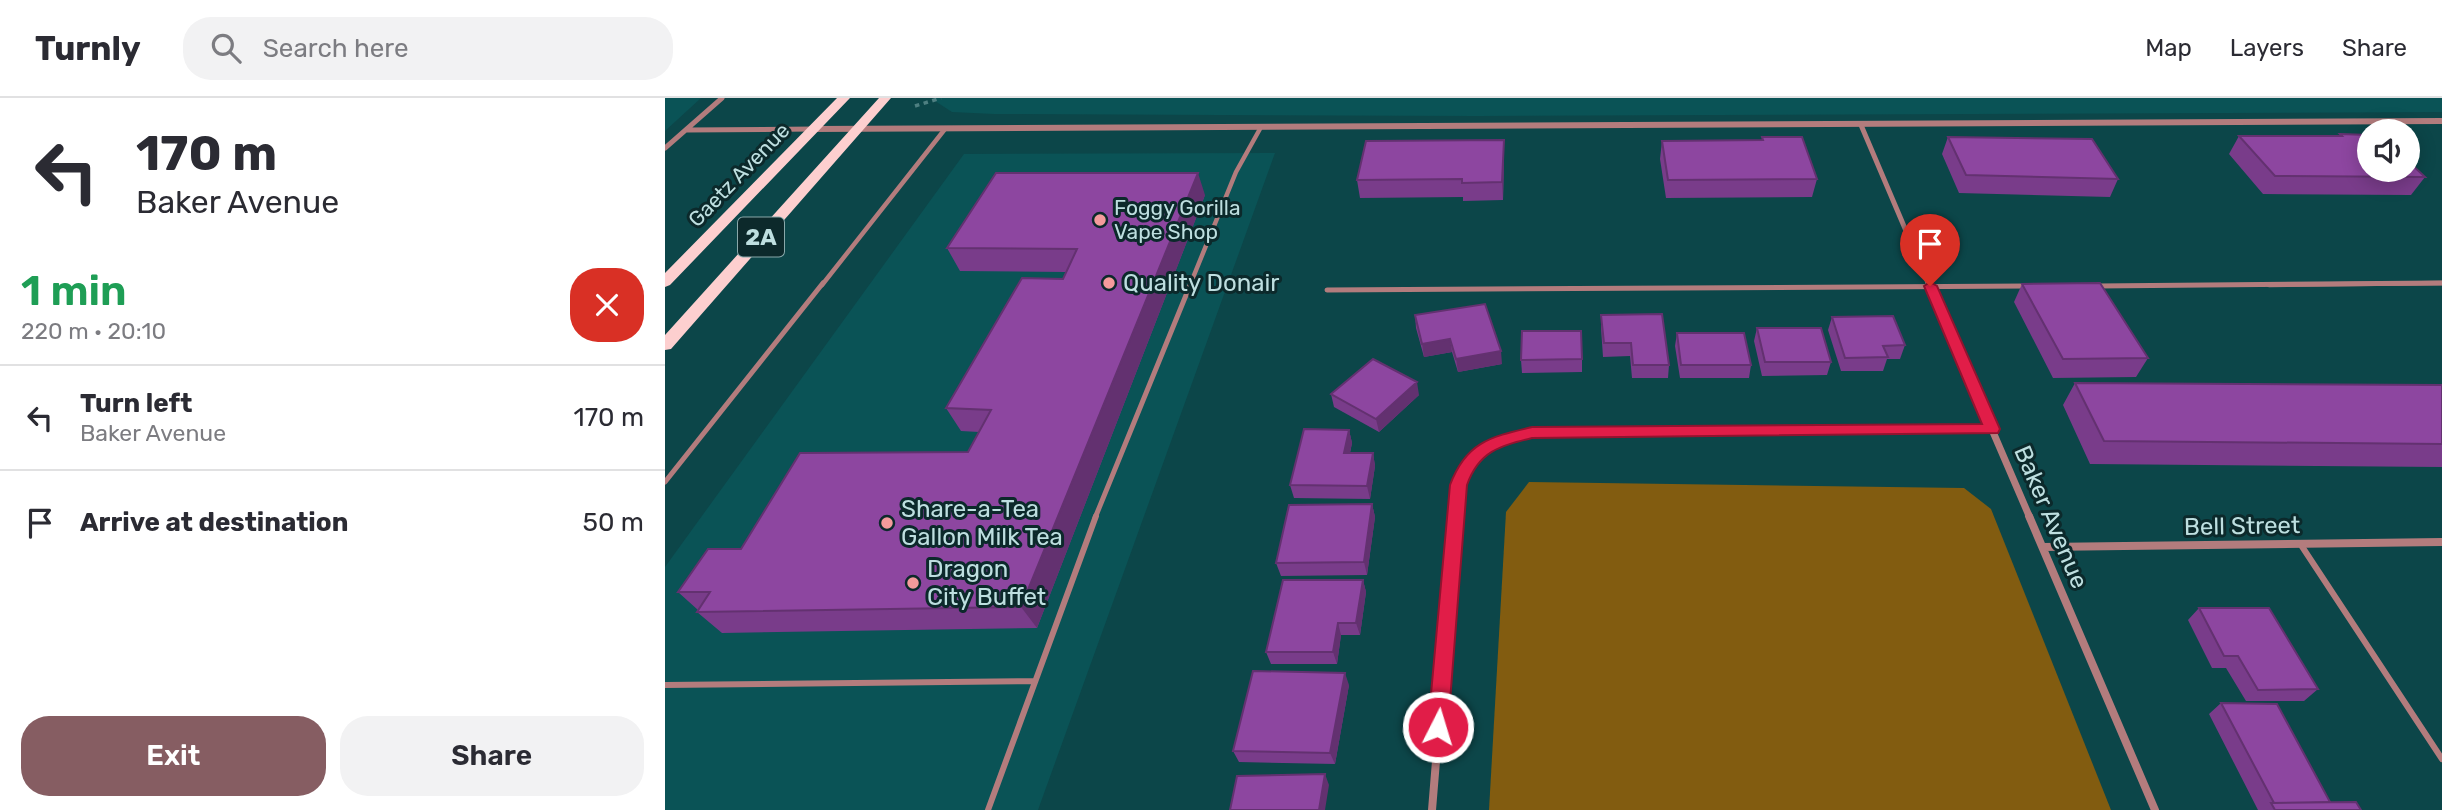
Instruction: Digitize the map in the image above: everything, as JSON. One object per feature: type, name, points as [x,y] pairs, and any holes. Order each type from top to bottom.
[{"type":"main road","name":"Gaetz Avenue","points":[[665,282],[844,98]]},
{"type":"main road","name":"2A","points":[[665,345],[885,98]]},
{"type":"street","points":[[665,148],[722,98]]},
{"type":"street","points":[[686,130],[2442,121]]},
{"type":"street","name":"Baker Avenue","points":[[1861,125],[2155,810]]},
{"type":"street","points":[[1432,810],[1459,485],[1465,466],[1496,441],[1532,432],[1992,429]]},
{"type":"street","name":"Bell Street","points":[[2043,547],[2442,542]]},
{"type":"lane","points":[[988,810],[1102,500],[1236,172],[1261,127]]},
{"type":"lane","points":[[665,482],[945,129]]},
{"type":"lane","points":[[2095,286],[2442,283]]},
{"type":"lane","points":[[1327,290],[2039,286]]},
{"type":"lane","points":[[2301,545],[2442,759]]},
{"type":"lane","points":[[665,685],[1035,681]]},
{"type":"path","points":[[915,106],[941,98]]},
{"type":"shaded area","points":[[665,98],[701,98],[665,131]]},
{"type":"shaded area","points":[[936,98],[2442,98],[2442,112],[1477,116],[994,114],[952,112],[935,101]]},
{"type":"shaded area","points":[[1275,153],[1038,810],[665,810],[665,567],[964,154]]},
{"type":"shaded area","points":[[1529,482],[1964,488],[1991,509],[2111,810],[1489,810],[1506,512]]},
{"type":"building","points":[[2340,134],[2357,135],[2357,177],[2275,176],[2239,136],[2342,136]]},
{"type":"building","points":[[1762,137],[1802,137],[1817,179],[1668,180],[1662,141],[1763,140]]},
{"type":"building","points":[[1948,137],[2092,139],[2118,179],[1966,175]]},
{"type":"building","points":[[1504,140],[1502,182],[1462,183],[1462,179],[1357,180],[1366,141]]},
{"type":"building","points":[[996,173],[1198,173],[1021,607],[697,612],[710,592],[678,592],[708,549],[741,549],[800,453],[968,452],[991,410],[946,408],[1022,278],[1063,279],[1077,249],[947,248]]},
{"type":"building","points":[[2100,283],[2148,358],[2063,359],[2022,284]]},
{"type":"building","points":[[1485,304],[1501,351],[1456,359],[1450,339],[1422,344],[1415,315]]},
{"type":"building","points":[[1662,314],[1669,365],[1633,365],[1631,343],[1604,343],[1601,315]]},
{"type":"building","points":[[1893,316],[1905,345],[1883,346],[1888,357],[1845,358],[1832,317]]},
{"type":"building","points":[[1757,328],[1821,328],[1831,362],[1765,362]]},
{"type":"building","points":[[1522,331],[1581,331],[1582,359],[1521,360]]},
{"type":"building","points":[[1677,333],[1744,333],[1751,365],[1681,365]]},
{"type":"building","points":[[1373,359],[1417,382],[1376,419],[1331,394]]},
{"type":"building","points":[[2075,383],[2442,385],[2442,444],[2104,441]]},
{"type":"building","points":[[1304,429],[1349,430],[1344,453],[1373,453],[1367,486],[1290,485]]},
{"type":"building","points":[[1372,504],[1364,562],[1276,563],[1289,505]]},
{"type":"building","points":[[1283,580],[1363,580],[1356,623],[1338,623],[1333,652],[1266,652]]},
{"type":"building","points":[[2199,608],[2269,608],[2318,689],[2258,690],[2238,656],[2224,656]]},
{"type":"building","points":[[1253,671],[1345,673],[1330,753],[1233,751]]},
{"type":"building","points":[[2221,703],[2277,704],[2330,802],[2274,803]]},
{"type":"building","points":[[1325,774],[1319,810],[1230,810],[1237,776]]},
{"type":"building","points":[[2356,802],[2361,810],[2275,810],[2271,803]]},
{"type":"place","name":"Foggy Gorilla Vape Shop","points":[[1100,220]]},
{"type":"place","name":"Quality Donair","points":[[1109,283]]},
{"type":"place","name":"Share-a-Tea Gallon Milk Tea","points":[[887,523]]},
{"type":"place","name":"Dragon City Buffet","points":[[913,583]]},
{"type":"route","points":[[1438,727],[1459,485],[1465,466],[1479,452],[1496,441],[1532,432],[1992,429],[1930,286]]}]
